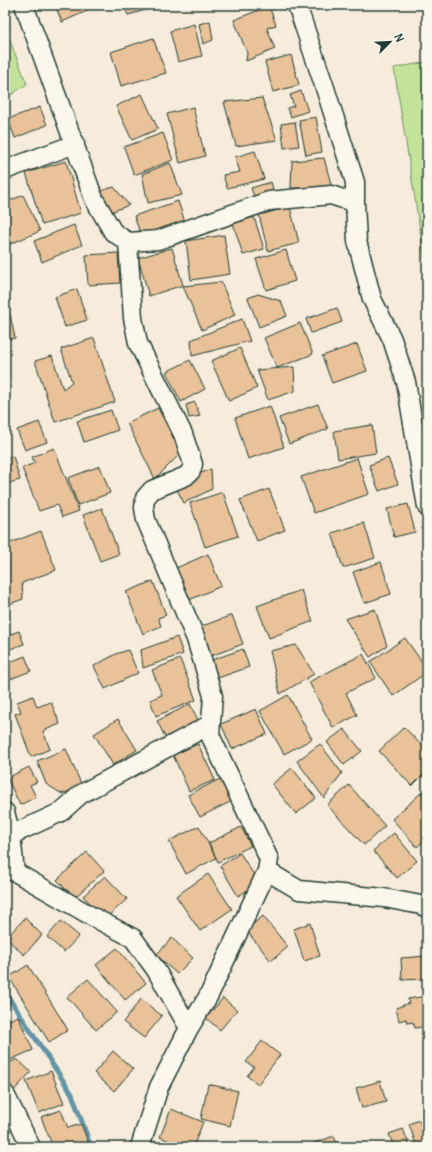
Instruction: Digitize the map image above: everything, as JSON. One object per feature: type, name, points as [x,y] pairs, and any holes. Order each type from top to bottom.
[{"type":"street","points":[[24,5],[94,199],[113,232],[128,242],[158,240],[269,201],[331,195],[355,202]]},
{"type":"street","points":[[297,5],[355,182],[358,241],[372,299],[392,339],[406,382],[427,507]]},
{"type":"street","points":[[5,170],[75,144]]},
{"type":"street","points":[[128,242],[133,318],[138,343],[183,434],[193,464],[191,472],[186,476],[152,490],[148,494],[145,498],[144,508],[146,520],[196,639],[213,696],[210,735],[269,859],[267,871],[209,995],[189,1028],[159,1087],[140,1147]]},
{"type":"street","points":[[11,835],[61,812],[81,794],[211,724]]},
{"type":"street","points":[[5,812],[11,835],[10,871],[133,938],[156,970],[189,1028]]},
{"type":"street","points":[[267,871],[299,890],[384,898],[420,905],[427,908]]},
{"type":"street","points":[[5,1094],[31,1147]]},
{"type":"green space","points":[[5,28],[27,84],[5,99]]},
{"type":"green space","points":[[427,62],[427,274],[394,68]]},
{"type":"building","points":[[55,5],[84,5],[87,11],[62,22]]},
{"type":"building","points":[[123,5],[152,5],[153,8],[128,15]]},
{"type":"building","points":[[269,6],[276,25],[267,28],[275,49],[246,61],[247,53],[234,20]]},
{"type":"building","points":[[210,21],[213,40],[203,44],[199,24]]},
{"type":"building","points":[[194,24],[202,56],[178,62],[170,31]]},
{"type":"building","points":[[153,38],[166,73],[121,86],[111,52]]},
{"type":"building","points":[[291,55],[299,85],[273,92],[265,62]]},
{"type":"building","points":[[301,91],[308,111],[291,117],[287,108],[294,106],[290,95]]},
{"type":"building","points":[[142,94],[158,129],[132,140],[116,106]]},
{"type":"building","points":[[262,98],[277,140],[236,146],[224,102]]},
{"type":"building","points":[[40,107],[47,125],[15,138],[8,119]]},
{"type":"building","points":[[193,107],[205,156],[180,163],[167,114]]},
{"type":"building","points":[[316,117],[322,152],[306,155],[299,120]]},
{"type":"building","points":[[295,122],[299,146],[284,148],[281,124]]},
{"type":"building","points":[[163,133],[173,160],[134,175],[124,147]]},
{"type":"building","points":[[255,151],[264,179],[227,188],[223,175],[240,172],[235,157]]},
{"type":"building","points":[[324,158],[332,188],[291,188],[292,161]]},
{"type":"building","points":[[66,161],[81,213],[42,225],[26,173]]},
{"type":"building","points":[[170,163],[182,195],[148,203],[142,174]]},
{"type":"building","points":[[271,182],[275,196],[255,199],[251,188]]},
{"type":"building","points":[[114,187],[129,205],[111,212],[97,192]]},
{"type":"building","points":[[23,195],[40,231],[6,246],[5,203]]},
{"type":"building","points":[[178,201],[185,222],[142,238],[134,216]]},
{"type":"building","points":[[290,207],[299,243],[268,251],[259,215]]},
{"type":"building","points":[[254,217],[264,249],[243,255],[233,223]]},
{"type":"building","points":[[74,225],[82,245],[42,262],[34,241]]},
{"type":"building","points":[[224,235],[230,274],[191,280],[186,241]]},
{"type":"building","points":[[172,248],[183,285],[149,296],[138,258]]},
{"type":"building","points":[[286,250],[295,281],[266,290],[256,259]]},
{"type":"building","points":[[118,253],[120,283],[88,285],[86,255]]},
{"type":"building","points":[[221,282],[235,315],[202,330],[183,286]]},
{"type":"building","points":[[77,289],[87,320],[65,327],[55,297]]},
{"type":"building","points":[[258,294],[281,301],[287,316],[259,327],[248,298]]},
{"type":"building","points":[[7,300],[15,338],[5,340],[5,301]]},
{"type":"building","points":[[337,308],[342,322],[311,333],[306,319]]},
{"type":"building","points":[[242,319],[250,341],[192,356],[191,340]]},
{"type":"building","points":[[300,323],[313,354],[277,368],[264,338]]},
{"type":"building","points":[[94,338],[115,402],[55,422],[35,361],[52,356],[63,389],[72,382],[61,349]]},
{"type":"building","points":[[357,344],[367,371],[332,383],[322,356]]},
{"type":"building","points":[[240,348],[257,388],[229,401],[211,361]]},
{"type":"building","points":[[190,360],[205,389],[181,402],[166,372]]},
{"type":"building","points":[[294,367],[295,391],[268,400],[257,370]]},
{"type":"building","points":[[195,402],[200,416],[189,418],[186,405]]},
{"type":"building","points":[[318,404],[328,429],[289,444],[279,418]]},
{"type":"building","points":[[270,406],[284,447],[248,459],[235,418]]},
{"type":"building","points":[[158,408],[181,453],[155,479],[127,423]]},
{"type":"building","points":[[111,410],[118,430],[84,442],[77,421]]},
{"type":"building","points":[[39,422],[47,442],[25,450],[17,430]]},
{"type":"building","points":[[372,425],[376,453],[338,459],[334,431]]},
{"type":"building","points":[[54,448],[79,511],[62,517],[57,505],[39,511],[22,468],[35,463],[32,457]]},
{"type":"building","points":[[13,456],[20,480],[5,484],[5,458]]},
{"type":"building","points":[[357,458],[369,494],[314,513],[301,477]]},
{"type":"building","points":[[388,458],[398,484],[379,491],[369,465]]},
{"type":"building","points":[[100,466],[110,493],[78,505],[68,478]]},
{"type":"building","points":[[211,469],[212,489],[184,503],[174,484]]},
{"type":"building","points":[[269,489],[285,530],[257,541],[240,500]]},
{"type":"building","points":[[223,492],[238,536],[205,547],[190,503]]},
{"type":"building","points":[[408,504],[415,532],[394,537],[387,509]]},
{"type":"building","points":[[102,508],[119,554],[100,561],[83,515]]},
{"type":"building","points":[[364,523],[375,558],[343,568],[332,533]]},
{"type":"building","points":[[41,531],[56,570],[22,583],[23,599],[5,606],[5,545]]},
{"type":"building","points":[[208,554],[221,586],[187,601],[174,569]]},
{"type":"building","points":[[381,562],[391,594],[364,603],[353,572]]},
{"type":"building","points":[[153,581],[166,615],[158,618],[161,626],[143,634],[126,592]]},
{"type":"building","points":[[301,590],[313,621],[269,638],[257,606]]},
{"type":"building","points":[[375,609],[387,646],[370,657],[345,619]]},
{"type":"building","points":[[232,615],[243,644],[208,657],[197,628]]},
{"type":"building","points":[[19,631],[24,644],[5,651],[5,636]]},
{"type":"building","points":[[177,637],[183,654],[143,668],[141,650]]},
{"type":"building","points":[[405,638],[427,669],[427,672],[393,696],[370,662]]},
{"type":"building","points":[[296,645],[314,674],[280,694],[270,651]]},
{"type":"building","points":[[243,649],[249,667],[215,679],[209,661]]},
{"type":"building","points":[[128,650],[138,673],[105,689],[94,666],[116,654]]},
{"type":"building","points":[[5,651],[10,662],[25,656],[31,671],[5,681]]},
{"type":"building","points":[[363,654],[376,678],[346,693],[357,715],[333,728],[309,682]]},
{"type":"building","points":[[180,659],[196,700],[156,716],[150,700],[162,695],[152,670]]},
{"type":"building","points":[[288,695],[312,739],[284,754],[260,711]]},
{"type":"building","points":[[33,696],[37,707],[51,702],[60,724],[43,731],[50,749],[31,757],[15,714],[21,712],[17,702]]},
{"type":"building","points":[[190,704],[200,724],[167,741],[157,721]]},
{"type":"building","points":[[256,709],[267,734],[232,749],[221,724]]},
{"type":"building","points":[[118,719],[137,750],[113,765],[94,734]]},
{"type":"building","points":[[404,727],[427,751],[427,771],[412,786],[379,751]]},
{"type":"building","points":[[344,729],[362,751],[344,765],[327,742]]},
{"type":"building","points":[[198,744],[215,780],[189,791],[173,755]]},
{"type":"building","points":[[320,744],[342,773],[324,798],[297,761]]},
{"type":"building","points":[[66,749],[82,786],[62,794],[46,784],[37,761]]},
{"type":"building","points":[[29,767],[37,782],[30,785],[36,797],[20,805],[7,778]]},
{"type":"building","points":[[292,768],[316,798],[296,814],[272,784]]},
{"type":"building","points":[[222,778],[234,800],[200,817],[188,795]]},
{"type":"building","points":[[349,785],[385,826],[364,845],[327,805]]},
{"type":"building","points":[[422,792],[427,798],[427,838],[417,847],[392,819]]},
{"type":"building","points":[[199,826],[216,858],[186,874],[169,841]]},
{"type":"building","points":[[241,827],[251,846],[218,862],[209,843]]},
{"type":"building","points":[[394,833],[417,861],[397,878],[373,851]]},
{"type":"building","points":[[87,852],[104,871],[74,898],[57,880]]},
{"type":"building","points":[[240,853],[259,883],[238,896],[220,866]]},
{"type":"building","points":[[208,874],[232,909],[200,931],[176,896]]},
{"type":"building","points":[[105,876],[127,899],[105,919],[83,896]]},
{"type":"building","points":[[263,916],[288,947],[271,961],[246,930]]},
{"type":"building","points":[[25,918],[42,935],[24,955],[6,938]]},
{"type":"building","points":[[61,921],[79,936],[64,952],[47,937]]},
{"type":"building","points":[[310,923],[320,956],[304,961],[294,929]]},
{"type":"building","points":[[172,938],[193,958],[177,974],[156,955]]},
{"type":"building","points":[[117,948],[146,983],[125,1000],[96,965]]},
{"type":"building","points":[[427,956],[427,979],[402,980],[401,958]]},
{"type":"building","points":[[28,965],[68,1030],[49,1042],[9,977]]},
{"type":"building","points":[[88,979],[117,1012],[96,1030],[67,997]]},
{"type":"building","points":[[426,996],[427,1026],[415,1028],[413,1022],[407,1023],[406,1019],[399,1021],[396,1008],[409,1003],[408,999]]},
{"type":"building","points":[[223,998],[237,1010],[220,1030],[206,1018]]},
{"type":"building","points":[[141,999],[162,1016],[144,1038],[123,1022]]},
{"type":"building","points":[[18,1016],[33,1050],[5,1062],[5,1022]]},
{"type":"building","points":[[262,1041],[280,1055],[258,1084],[247,1076],[254,1067],[246,1062]]},
{"type":"building","points":[[113,1051],[133,1069],[114,1091],[94,1073]]},
{"type":"building","points":[[17,1059],[31,1072],[9,1096],[5,1087],[5,1065]]},
{"type":"building","points":[[51,1071],[64,1103],[39,1113],[26,1081]]},
{"type":"building","points":[[380,1081],[386,1102],[362,1108],[356,1088]]},
{"type":"building","points":[[208,1084],[238,1091],[230,1126],[201,1119]]},
{"type":"building","points":[[171,1109],[203,1122],[193,1147],[184,1147],[160,1137]]},
{"type":"building","points":[[61,1110],[68,1128],[81,1124],[89,1144],[81,1147],[53,1147],[41,1117]]},
{"type":"building","points":[[419,1120],[427,1140],[427,1147],[417,1147],[409,1124]]},
{"type":"building","points":[[403,1129],[410,1147],[394,1147],[389,1134]]},
{"type":"building","points":[[334,1136],[338,1147],[310,1147],[309,1145]]},
{"type":"building","points":[[155,1141],[170,1147],[154,1147]]},
{"type":"waterway","points":[[5,992],[72,1094],[91,1147]]}]
